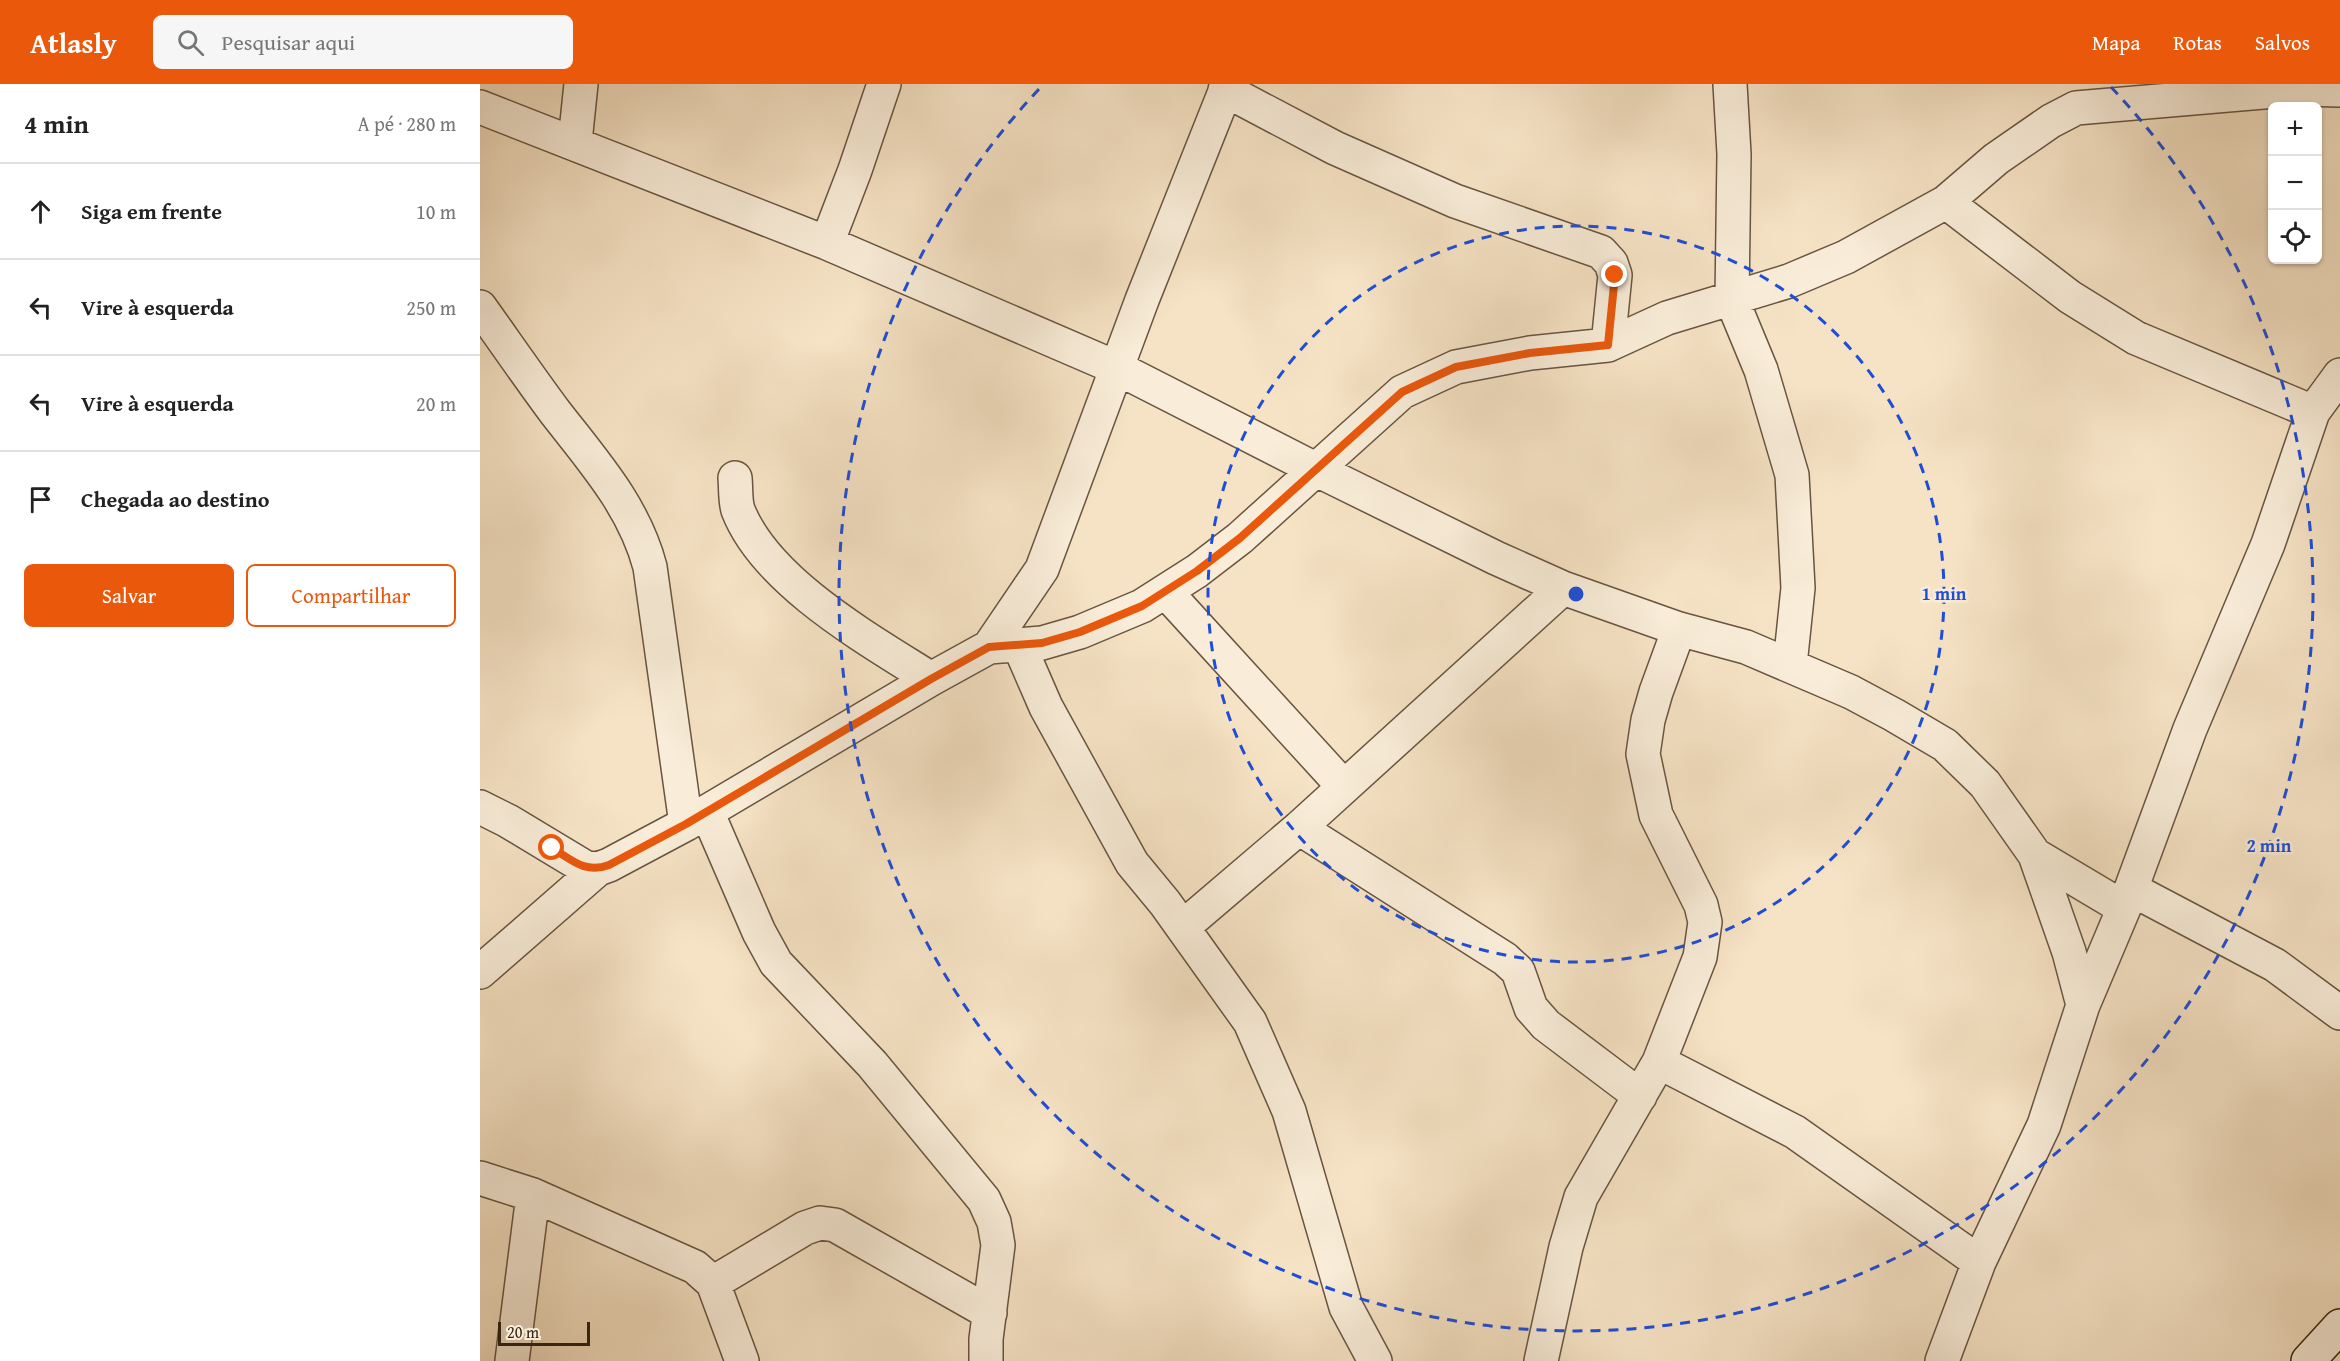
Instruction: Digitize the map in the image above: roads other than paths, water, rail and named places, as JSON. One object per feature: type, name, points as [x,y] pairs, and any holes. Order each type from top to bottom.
[{"type":"street","points":[[575,142],[581,84]]},
{"type":"street","points":[[827,243],[884,84]]},
{"type":"street","points":[[1730,84],[1734,154],[1732,300],[1761,370],[1792,475],[1798,588],[1790,665]]},
{"type":"street","points":[[1004,646],[1042,569],[1226,87],[1335,148],[1455,201],[1601,252],[1611,263],[1615,275],[1608,345]]},
{"type":"street","points":[[480,972],[598,869],[696,818],[931,679],[1004,646],[1042,643],[1080,632],[1142,606],[1166,592],[1240,538],[1402,392],[1456,367],[1530,353],[1608,345],[1667,318],[1789,281],[1846,257],[1946,202],[1996,159],[2051,121],[2081,96],[2300,89],[2340,90]]},
{"type":"street","points":[[480,106],[827,243],[1117,368],[1315,469],[1496,558],[1563,588],[1679,629],[1746,647],[1851,692],[1945,745],[1985,784],[2035,855],[2070,952],[2083,1005]]},
{"type":"street","points":[[1946,202],[2070,297],[2136,338],[2313,412]]},
{"type":"street","points":[[480,307],[604,474],[629,512],[644,542],[696,818],[776,963],[872,1064],[984,1200],[994,1222],[998,1245],[986,1339],[987,1361]]},
{"type":"street","points":[[1942,1361],[1979,1262],[2044,1125],[2083,1005],[2128,898],[2190,729],[2268,544],[2313,412],[2340,375]]},
{"type":"street","points":[[735,478],[737,508],[753,539],[773,562],[835,618],[931,679]]},
{"type":"street","points":[[1183,927],[1299,828],[1563,588]]},
{"type":"street","points":[[1166,592],[1344,787]]},
{"type":"street","points":[[1541,1361],[1566,1247],[1581,1197],[1659,1062],[1700,957],[1705,922],[1701,905],[1656,815],[1643,754],[1648,720],[1656,692],[1679,629]]},
{"type":"street","points":[[1004,646],[1046,707],[1132,863],[1183,927],[1251,1022],[1289,1111],[1346,1307],[1375,1361]]},
{"type":"street","points":[[480,807],[508,821],[586,868],[598,869]]},
{"type":"street","points":[[1299,828],[1505,959],[1518,971],[1531,1008],[1546,1025],[1640,1096]]},
{"type":"street","points":[[2035,855],[2275,965],[2340,1013]]},
{"type":"street","points":[[1659,1062],[1795,1132],[1979,1262]]},
{"type":"street","points":[[480,1178],[533,1196],[695,1267],[713,1283],[742,1361]]},
{"type":"street","points":[[512,1361],[533,1196]]},
{"type":"street","points":[[713,1283],[804,1228],[820,1223],[835,1225],[990,1313]]},
{"type":"street","points":[[2308,1361],[2340,1326]]}]
